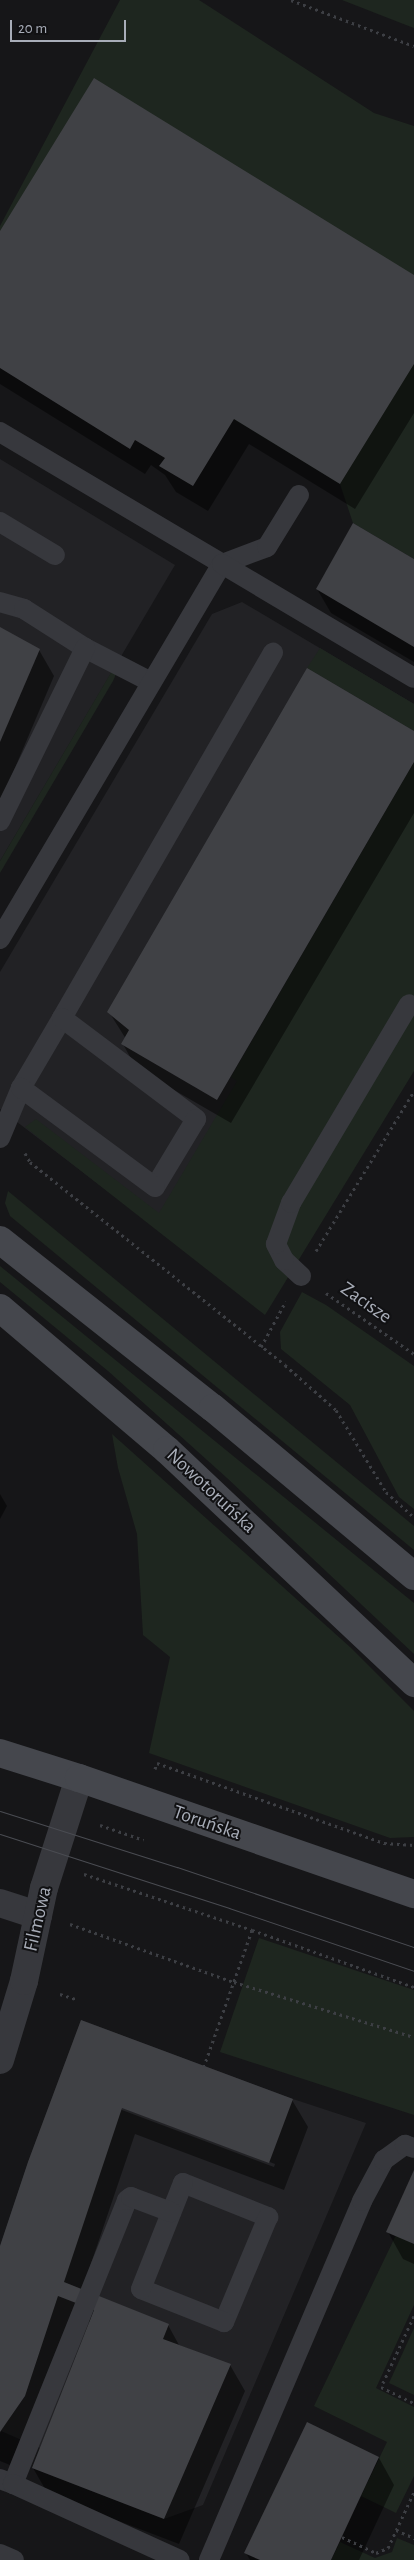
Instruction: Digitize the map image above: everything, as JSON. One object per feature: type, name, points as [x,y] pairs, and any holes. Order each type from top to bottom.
[{"type":"main road","points":[[0,1240],[213,1408],[414,1576]]},
{"type":"main road","name":"Nowotoruńska","points":[[0,1308],[167,1450],[414,1683]]},
{"type":"main road","name":"Toruńska","points":[[0,1753],[414,1894]]},
{"type":"street","name":"Filmowa","points":[[0,2060],[24,1981],[38,1915],[78,1778]]},
{"type":"street","points":[[0,1903],[38,1915]]},
{"type":"lane","points":[[0,432],[414,678]]},
{"type":"lane","points":[[0,939],[222,564],[267,547],[299,495]]},
{"type":"lane","points":[[0,522],[55,555]]},
{"type":"lane","points":[[0,602],[24,609],[85,648],[151,682]]},
{"type":"lane","points":[[0,821],[85,648]]},
{"type":"lane","points":[[2,1132],[21,1088],[273,652]]},
{"type":"lane","points":[[301,1276],[284,1260],[276,1244],[291,1202],[409,1004]]},
{"type":"lane","points":[[21,1088],[155,1188],[196,1119],[62,1018]]},
{"type":"lane","points":[[209,2560],[362,2201],[384,2160],[406,2145],[414,2148]]},
{"type":"lane","points":[[183,2183],[268,2217],[224,2322],[141,2289],[171,2212],[183,2183]]},
{"type":"lane","points":[[171,2212],[131,2197],[124,2205],[7,2482],[180,2560]]},
{"type":"lane","points":[[0,2554],[14,2560]]},
{"type":"path","points":[[290,0],[414,46]]},
{"type":"path","points":[[260,1347],[414,1091]]},
{"type":"path","points":[[2,1132],[17,1136],[30,1162],[336,1410],[386,1492],[414,1517]]},
{"type":"path","name":"Zacisze","points":[[301,1276],[414,1354]]},
{"type":"path","points":[[98,1831],[100,1825],[131,1835]]},
{"type":"path","points":[[85,1870],[84,1874],[414,1987]]},
{"type":"path","points":[[38,1915],[69,1923],[234,1982],[414,2037]]},
{"type":"path","points":[[204,2066],[252,1930]]},
{"type":"path","points":[[60,1994],[75,1999]]},
{"type":"path","points":[[414,2316],[381,2387],[414,2403]]},
{"type":"path","points":[[342,2537],[376,2553],[388,2548],[414,2492]]},
{"type":"path","points":[[396,2530],[414,2538]]},
{"type":"shaded area","points":[[120,0],[199,0],[374,113],[414,126],[414,559],[353,523],[340,484],[0,277],[0,226]]},
{"type":"shaded area","points":[[342,0],[414,0],[414,28],[406,25]]},
{"type":"shaded area","points":[[0,459],[175,565],[0,861]]},
{"type":"shaded area","points":[[242,602],[414,704],[414,815],[169,1238],[0,1109],[0,972],[212,614]]},
{"type":"shaded area","points":[[320,648],[414,704],[414,731],[307,668]]},
{"type":"shaded area","points":[[112,671],[116,674],[113,681],[0,873],[0,861]]},
{"type":"shaded area","points":[[414,762],[414,1071],[265,1315],[25,1127],[36,1119],[159,1213],[237,1081],[231,1077]]},
{"type":"shaded area","points":[[8,1191],[414,1526],[414,1550],[10,1216],[5,1203]]},
{"type":"shaded area","points":[[0,1266],[414,1603],[414,1654],[227,1478],[108,1371],[0,1282]]},
{"type":"shaded area","points":[[302,1292],[326,1305],[414,1366],[414,1509],[399,1497],[350,1405],[281,1349],[280,1332]]},
{"type":"shaded area","points":[[112,1434],[350,1647],[414,1711],[414,1837],[390,1838],[149,1753],[170,1657],[143,1635],[137,1534],[118,1468]]},
{"type":"shaded area","points":[[259,1938],[414,1990],[414,2115],[220,2052]]},
{"type":"shaded area","points":[[81,2020],[293,2099],[366,2123],[203,2505],[164,2519],[32,2468],[40,2448],[1,2431],[0,2434],[0,2246],[28,2162]]},
{"type":"shaded area","points":[[396,2235],[414,2244],[414,2305],[376,2388],[414,2407],[414,2476],[396,2513],[361,2496],[387,2442],[314,2406]]},
{"type":"shaded area","points":[[414,2328],[414,2395],[389,2383]]},
{"type":"shaded area","points":[[397,2538],[414,2545],[414,2560],[331,2560],[340,2542],[375,2558],[392,2552]]},
{"type":"building","points":[[94,78],[414,275],[414,364],[340,484],[234,419],[193,486],[159,466],[165,458],[135,440],[130,449],[0,368],[0,231]]},
{"type":"building","points":[[353,523],[414,559],[414,647],[316,589]]},
{"type":"building","points":[[0,627],[40,649],[0,742]]},
{"type":"building","points":[[307,668],[414,731],[414,762],[217,1100],[121,1044],[129,1030],[107,1012]]},
{"type":"building","points":[[81,2020],[293,2099],[269,2163],[122,2108],[64,2282],[169,2324],[163,2339],[231,2364],[164,2519],[32,2468],[94,2310],[58,2296],[25,2396],[0,2432],[0,2246],[28,2162]]},
{"type":"building","points":[[414,2170],[414,2244],[386,2232]]},
{"type":"building","points":[[307,2422],[379,2457],[331,2560],[260,2560],[244,2553]]},
{"type":"tram line","points":[[0,1811],[177,1867],[414,1947]]},
{"type":"tram line","points":[[0,1834],[229,1908],[414,1971]]}]
